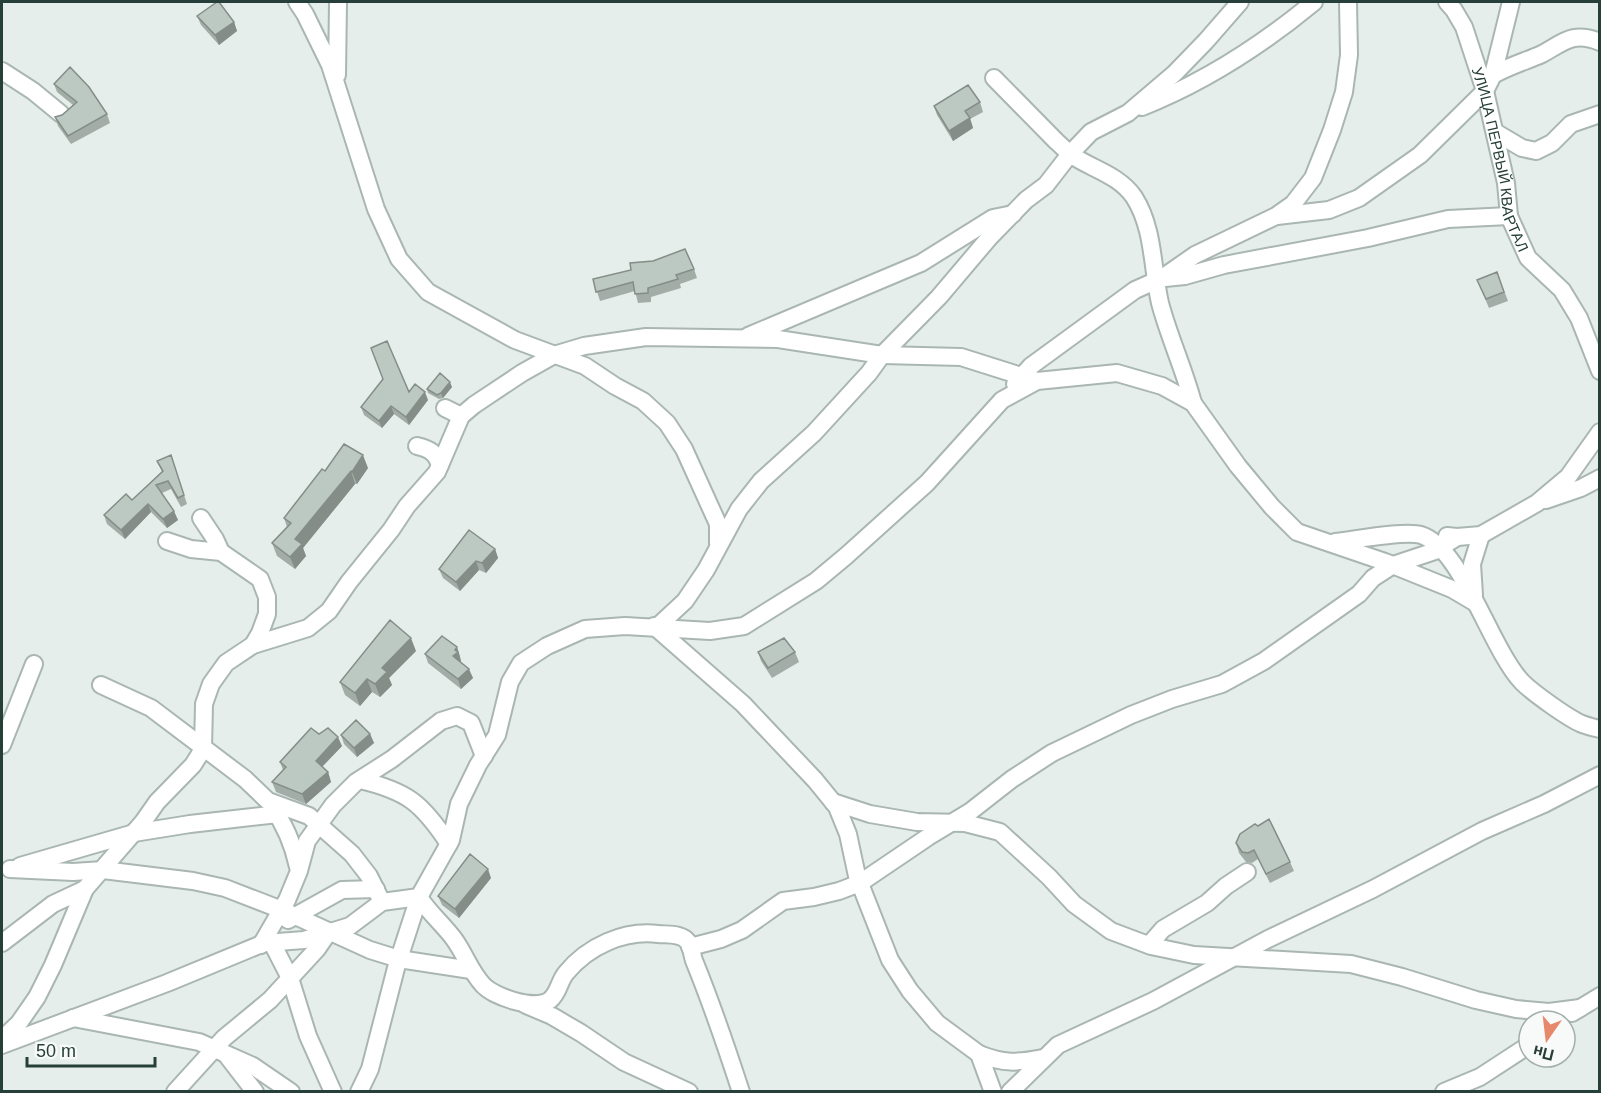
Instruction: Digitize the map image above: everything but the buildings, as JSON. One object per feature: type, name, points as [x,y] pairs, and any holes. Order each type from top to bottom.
[{"type":"street","points":[[297,2],[330,65],[376,209],[399,259],[428,292],[515,340],[585,366],[643,401],[667,423],[684,449],[718,524],[718,547]]},
{"type":"street","points":[[336,82],[338,2]]},
{"type":"street","points":[[1128,113],[1175,73],[1206,42],[1240,2]]},
{"type":"street","points":[[656,626],[686,601],[706,570],[739,509],[761,481],[814,433],[989,238],[1026,200],[1046,185],[1070,153],[1091,132],[1169,96],[1236,59],[1280,30],[1314,2]]},
{"type":"street","points":[[358,1092],[370,1069],[399,959],[419,897],[449,844],[459,804],[497,735],[510,682],[521,663],[547,646],[585,629],[656,626],[710,630],[744,626],[816,581],[927,483],[1031,366],[1135,290],[1159,280],[1195,255],[1276,216],[1293,204],[1313,178],[1344,92],[1349,55],[1348,2]]},
{"type":"street","name":"УЛИЦА ПЕРВЫЙ КВАРТАЛ","points":[[1447,2],[1464,27],[1485,91],[1506,183],[1509,216],[1528,258],[1562,290],[1579,318],[1599,371]]},
{"type":"street","points":[[1276,216],[1329,210],[1359,198],[1420,155],[1485,91],[1493,75],[1511,2]]},
{"type":"street","points":[[1493,75],[1511,65],[1541,54],[1565,39],[1587,37],[1599,42]]},
{"type":"street","points":[[2,71],[33,91],[61,114]]},
{"type":"street","points":[[994,78],[1070,153],[1120,181],[1134,197],[1146,226],[1159,280],[1161,303],[1193,403],[1238,466],[1272,507],[1296,532],[1394,565],[1452,589],[1474,602]]},
{"type":"street","points":[[1495,132],[1522,148],[1536,151],[1552,143],[1571,124],[1599,114]]},
{"type":"street","points":[[742,339],[921,263],[993,218],[1013,214]]},
{"type":"street","points":[[1159,280],[1185,276],[1224,265],[1368,238],[1448,219],[1509,216]]},
{"type":"street","points":[[2,1039],[19,1023],[37,997],[85,889],[109,863],[157,802],[193,765],[203,749],[204,704],[211,684],[226,663],[253,645],[308,628],[330,611],[349,582],[391,531],[407,506],[437,472],[462,416],[474,405],[554,355],[584,346],[646,337],[804,342],[882,355],[961,357],[1020,378],[1036,381],[1117,373],[1162,386],[1193,403]]},
{"type":"street","points":[[1002,400],[1036,381]]},
{"type":"street","points":[[445,408],[462,416]]},
{"type":"street","points":[[1328,542],[1389,535],[1419,534],[1457,537],[1481,535],[1537,503],[1568,477],[1599,432]]},
{"type":"street","points":[[417,446],[429,448],[437,456],[440,465]]},
{"type":"street","points":[[1537,503],[1581,488],[1599,478]]},
{"type":"street","points":[[201,518],[221,552],[260,579],[267,597],[267,615],[253,645]]},
{"type":"street","points":[[1419,534],[1442,547],[1464,581],[1498,647],[1523,682],[1581,724],[1599,729]]},
{"type":"street","points":[[1474,602],[1472,564],[1481,535]]},
{"type":"street","points":[[690,947],[721,939],[742,930],[783,900],[823,895],[860,883],[971,811],[1012,779],[1053,753],[1142,711],[1222,684],[1264,661],[1351,601],[1373,578],[1394,565],[1435,551],[1457,537]]},
{"type":"street","points":[[167,541],[191,549],[221,552]]},
{"type":"street","points":[[656,626],[743,704],[815,780],[837,807],[848,834],[860,883],[890,960],[910,991],[937,1023],[979,1054],[999,1062],[1021,1063],[1044,1058]]},
{"type":"street","points":[[2,745],[34,664]]},
{"type":"street","points":[[101,685],[151,708],[245,779],[273,807],[293,843],[299,871]]},
{"type":"street","points":[[267,944],[288,913],[307,841],[333,805],[360,780],[392,759],[441,721],[457,716],[471,723],[484,756]]},
{"type":"street","points":[[1011,1092],[1058,1045],[1153,1001],[1482,831],[1544,804],[1599,775]]},
{"type":"street","points":[[360,780],[387,786],[407,795],[425,811],[449,844]]},
{"type":"street","points":[[833,802],[870,814],[917,822],[965,823],[1000,832],[1049,877],[1074,904],[1111,931],[1149,945],[1194,955],[1351,964],[1476,1000],[1516,1009],[1549,1012],[1580,1008]]},
{"type":"street","points":[[6,869],[134,832],[273,807],[309,816],[352,854],[369,876],[379,895]]},
{"type":"street","points":[[6,869],[109,863],[193,881],[225,888],[370,950],[399,959],[471,970]]},
{"type":"street","points":[[1149,945],[1163,929],[1207,903],[1247,872]]},
{"type":"street","points":[[2,943],[53,904],[85,889]]},
{"type":"street","points":[[288,913],[342,890],[419,897]]},
{"type":"street","points":[[2,1045],[267,944],[304,940],[351,926],[379,895]]},
{"type":"street","points":[[419,897],[428,912],[455,940],[466,956],[471,970],[485,987],[571,1027],[624,1062],[689,1092]]},
{"type":"street","points":[[175,1092],[270,1000],[317,949],[328,933]]},
{"type":"street","points":[[525,1004],[549,1001],[557,992],[564,974],[604,943],[627,935],[651,933],[682,936],[689,943],[741,1092]]},
{"type":"street","points":[[267,944],[290,978],[308,1036],[333,1092]]},
{"type":"street","points":[[1577,1010],[1599,996]]},
{"type":"street","points":[[71,1018],[199,1042],[252,1066],[291,1092]]},
{"type":"street","points":[[219,1050],[255,1092]]},
{"type":"street","points":[[1444,1092],[1480,1077],[1517,1053]]},
{"type":"street","points":[[979,1054],[993,1092]]}]
